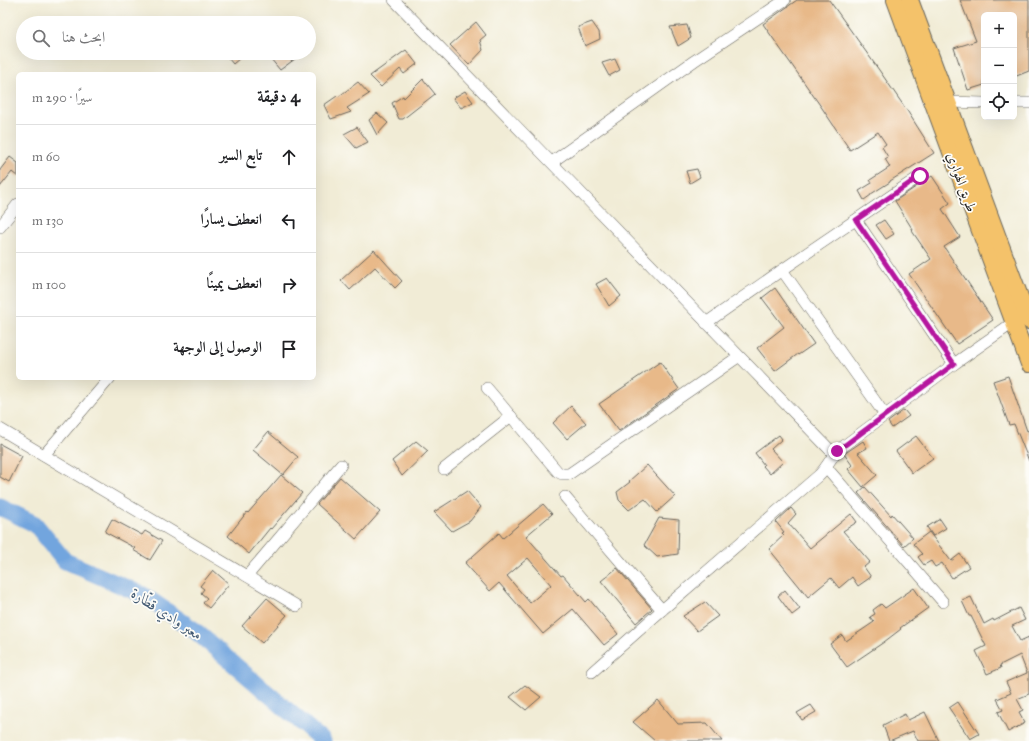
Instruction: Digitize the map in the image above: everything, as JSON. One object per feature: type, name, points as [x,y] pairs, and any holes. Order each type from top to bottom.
[{"type":"highway","name":"طريق الهواري","points":[[895,0],[1022,322]]},
{"type":"highway","name":"طريق الهواري","points":[[910,0],[948,102],[1022,322],[1029,364]]},
{"type":"street","points":[[394,0],[552,162],[738,357],[834,454]]},
{"type":"street","points":[[552,162],[694,61],[785,0]]},
{"type":"street","points":[[948,102],[981,103]]},
{"type":"street","points":[[1017,103],[1029,103]]},
{"type":"street","points":[[706,323],[920,176]]},
{"type":"street","points":[[0,227],[16,207]]},
{"type":"street","points":[[856,220],[954,364]]},
{"type":"street","points":[[782,270],[885,415]]},
{"type":"street","points":[[592,672],[818,476],[834,454],[841,448],[954,364],[1022,322]]},
{"type":"street","points":[[487,388],[558,472],[562,474],[569,474],[738,357]]},
{"type":"street","points":[[44,455],[108,380]]},
{"type":"street","points":[[444,469],[512,416]]},
{"type":"street","points":[[0,429],[298,606]]},
{"type":"street","points":[[246,576],[341,465]]},
{"type":"street","points":[[826,467],[943,602]]},
{"type":"street","points":[[566,497],[662,610]]},
{"type":"building","points":[[797,0],[829,0],[908,112],[934,153],[890,181],[864,200],[859,191],[872,183],[870,180],[890,167],[885,159],[888,157],[882,147],[886,144],[878,132],[850,150],[763,24]]},
{"type":"building","points":[[960,0],[1029,0],[1029,71],[1017,76],[1017,12],[981,12],[981,86],[968,90],[954,48],[976,41]]},
{"type":"building","points":[[476,22],[486,35],[480,40],[483,50],[469,65],[450,45]]},
{"type":"building","points":[[592,22],[599,32],[600,39],[585,46],[578,27]]},
{"type":"building","points":[[687,25],[691,38],[678,46],[670,27]]},
{"type":"building","points":[[406,50],[417,64],[404,74],[400,69],[381,87],[370,76]]},
{"type":"building","points":[[615,59],[620,70],[609,76],[602,63]]},
{"type":"building","points":[[230,60],[238,60],[233,64]]},
{"type":"building","points":[[272,60],[294,60],[280,70]]},
{"type":"building","points":[[423,79],[435,94],[403,119],[399,119],[392,103],[403,96],[404,98]]},
{"type":"building","points":[[358,82],[369,94],[347,108],[351,112],[331,119],[324,105],[337,96],[338,97]]},
{"type":"building","points":[[465,91],[473,102],[461,108],[453,98]]},
{"type":"building","points":[[377,113],[388,123],[377,135],[369,120]]},
{"type":"building","points":[[357,127],[368,142],[356,148],[344,134]]},
{"type":"building","points":[[10,157],[16,162],[16,175],[12,172],[0,187],[0,170]]},
{"type":"building","points":[[697,169],[700,177],[690,183],[686,171]]},
{"type":"building","points":[[932,176],[950,203],[942,209],[960,237],[944,247],[993,320],[957,344],[909,274],[931,259],[912,231],[913,230],[895,201]]},
{"type":"building","points":[[884,220],[894,234],[886,239],[876,225]]},
{"type":"building","points":[[374,250],[402,281],[395,288],[375,267],[350,290],[341,280]]},
{"type":"building","points":[[607,278],[621,296],[609,306],[596,284]]},
{"type":"building","points":[[775,288],[814,344],[775,371],[757,348],[784,327],[762,298]]},
{"type":"building","points":[[660,362],[679,389],[619,431],[599,404]]},
{"type":"building","points":[[1008,376],[1027,431],[1029,430],[1029,461],[1014,424],[1009,425],[993,381]]},
{"type":"building","points":[[571,406],[586,423],[567,439],[553,423]]},
{"type":"building","points":[[904,410],[909,416],[892,428],[888,422]]},
{"type":"building","points":[[268,432],[298,457],[283,475],[253,450]]},
{"type":"building","points":[[779,435],[782,439],[771,449],[783,462],[770,474],[755,453]]},
{"type":"building","points":[[916,436],[933,458],[912,473],[896,451]]},
{"type":"building","points":[[416,441],[428,451],[402,476],[392,461]]},
{"type":"building","points":[[863,441],[867,448],[858,453],[877,475],[863,487],[848,469],[852,465],[844,454]]},
{"type":"building","points":[[0,444],[22,456],[9,482],[0,477]]},
{"type":"building","points":[[647,465],[675,496],[657,512],[645,499],[629,510],[619,500],[617,492],[630,482],[629,481]]},
{"type":"building","points":[[281,475],[302,493],[271,529],[270,528],[249,554],[228,536],[247,512],[248,513]]},
{"type":"building","points":[[340,477],[380,512],[356,539],[317,504]]},
{"type":"building","points":[[865,487],[913,538],[904,546],[858,493]]},
{"type":"building","points":[[467,491],[481,507],[470,521],[452,531],[434,512]]},
{"type":"building","points":[[543,504],[552,514],[526,536],[586,602],[589,599],[618,634],[604,645],[573,609],[543,634],[499,583],[490,591],[465,563],[499,533],[503,538]],"holes":[[[528,558],[551,585],[530,603],[507,576]]]},
{"type":"building","points":[[791,508],[796,514],[788,523],[810,548],[851,514],[857,522],[843,531],[870,562],[864,567],[871,577],[858,586],[852,577],[839,588],[831,578],[808,597],[769,549],[784,535],[782,533],[784,532],[776,522]]},
{"type":"building","points":[[659,518],[679,520],[678,554],[657,557],[644,545]]},
{"type":"building","points":[[112,519],[142,535],[145,531],[162,541],[150,560],[133,550],[135,548],[105,532]]},
{"type":"building","points":[[940,519],[946,528],[933,536],[927,527]]},
{"type":"building","points":[[929,532],[951,561],[960,554],[969,567],[952,578],[942,563],[935,567],[931,561],[924,565],[918,557],[922,554],[913,544]]},
{"type":"building","points":[[617,568],[652,609],[636,623],[601,581]]},
{"type":"building","points":[[213,570],[229,584],[209,608],[203,603],[207,598],[201,593],[204,589],[200,586]]},
{"type":"building","points":[[914,588],[928,608],[900,628],[901,629],[884,642],[847,667],[830,644],[842,635],[846,641],[874,622],[870,617],[875,614],[873,610],[881,604],[885,608]]},
{"type":"building","points":[[785,590],[800,609],[792,615],[778,596]]},
{"type":"building","points":[[971,597],[984,624],[993,619],[994,621],[1019,608],[1025,620],[1012,626],[1020,641],[1029,637],[1029,694],[1017,699],[1023,710],[1019,712],[1025,723],[1008,732],[998,712],[1003,710],[997,699],[1011,693],[1006,682],[1027,673],[1020,655],[1000,665],[1001,668],[987,674],[976,651],[986,646],[962,601]]},
{"type":"building","points":[[267,598],[287,615],[262,643],[242,626]]},
{"type":"building","points":[[705,602],[718,616],[697,631],[683,616]]},
{"type":"building","points":[[525,685],[541,697],[526,710],[510,697]]},
{"type":"building","points":[[658,700],[678,724],[707,723],[722,741],[655,741],[633,722]]},
{"type":"building","points":[[958,702],[979,734],[970,739],[949,708]]},
{"type":"building","points":[[811,705],[816,712],[802,720],[797,713]]},
{"type":"building","points":[[925,712],[939,741],[918,741],[913,731],[889,741],[883,725],[905,714],[908,720]]},
{"type":"waterway","name":"معبر وادي قطّارة","points":[[0,507],[35,524],[65,561],[143,595],[193,629],[323,741]]},
{"type":"route","points":[[837,451],[954,364],[856,220],[920,176]]}]
